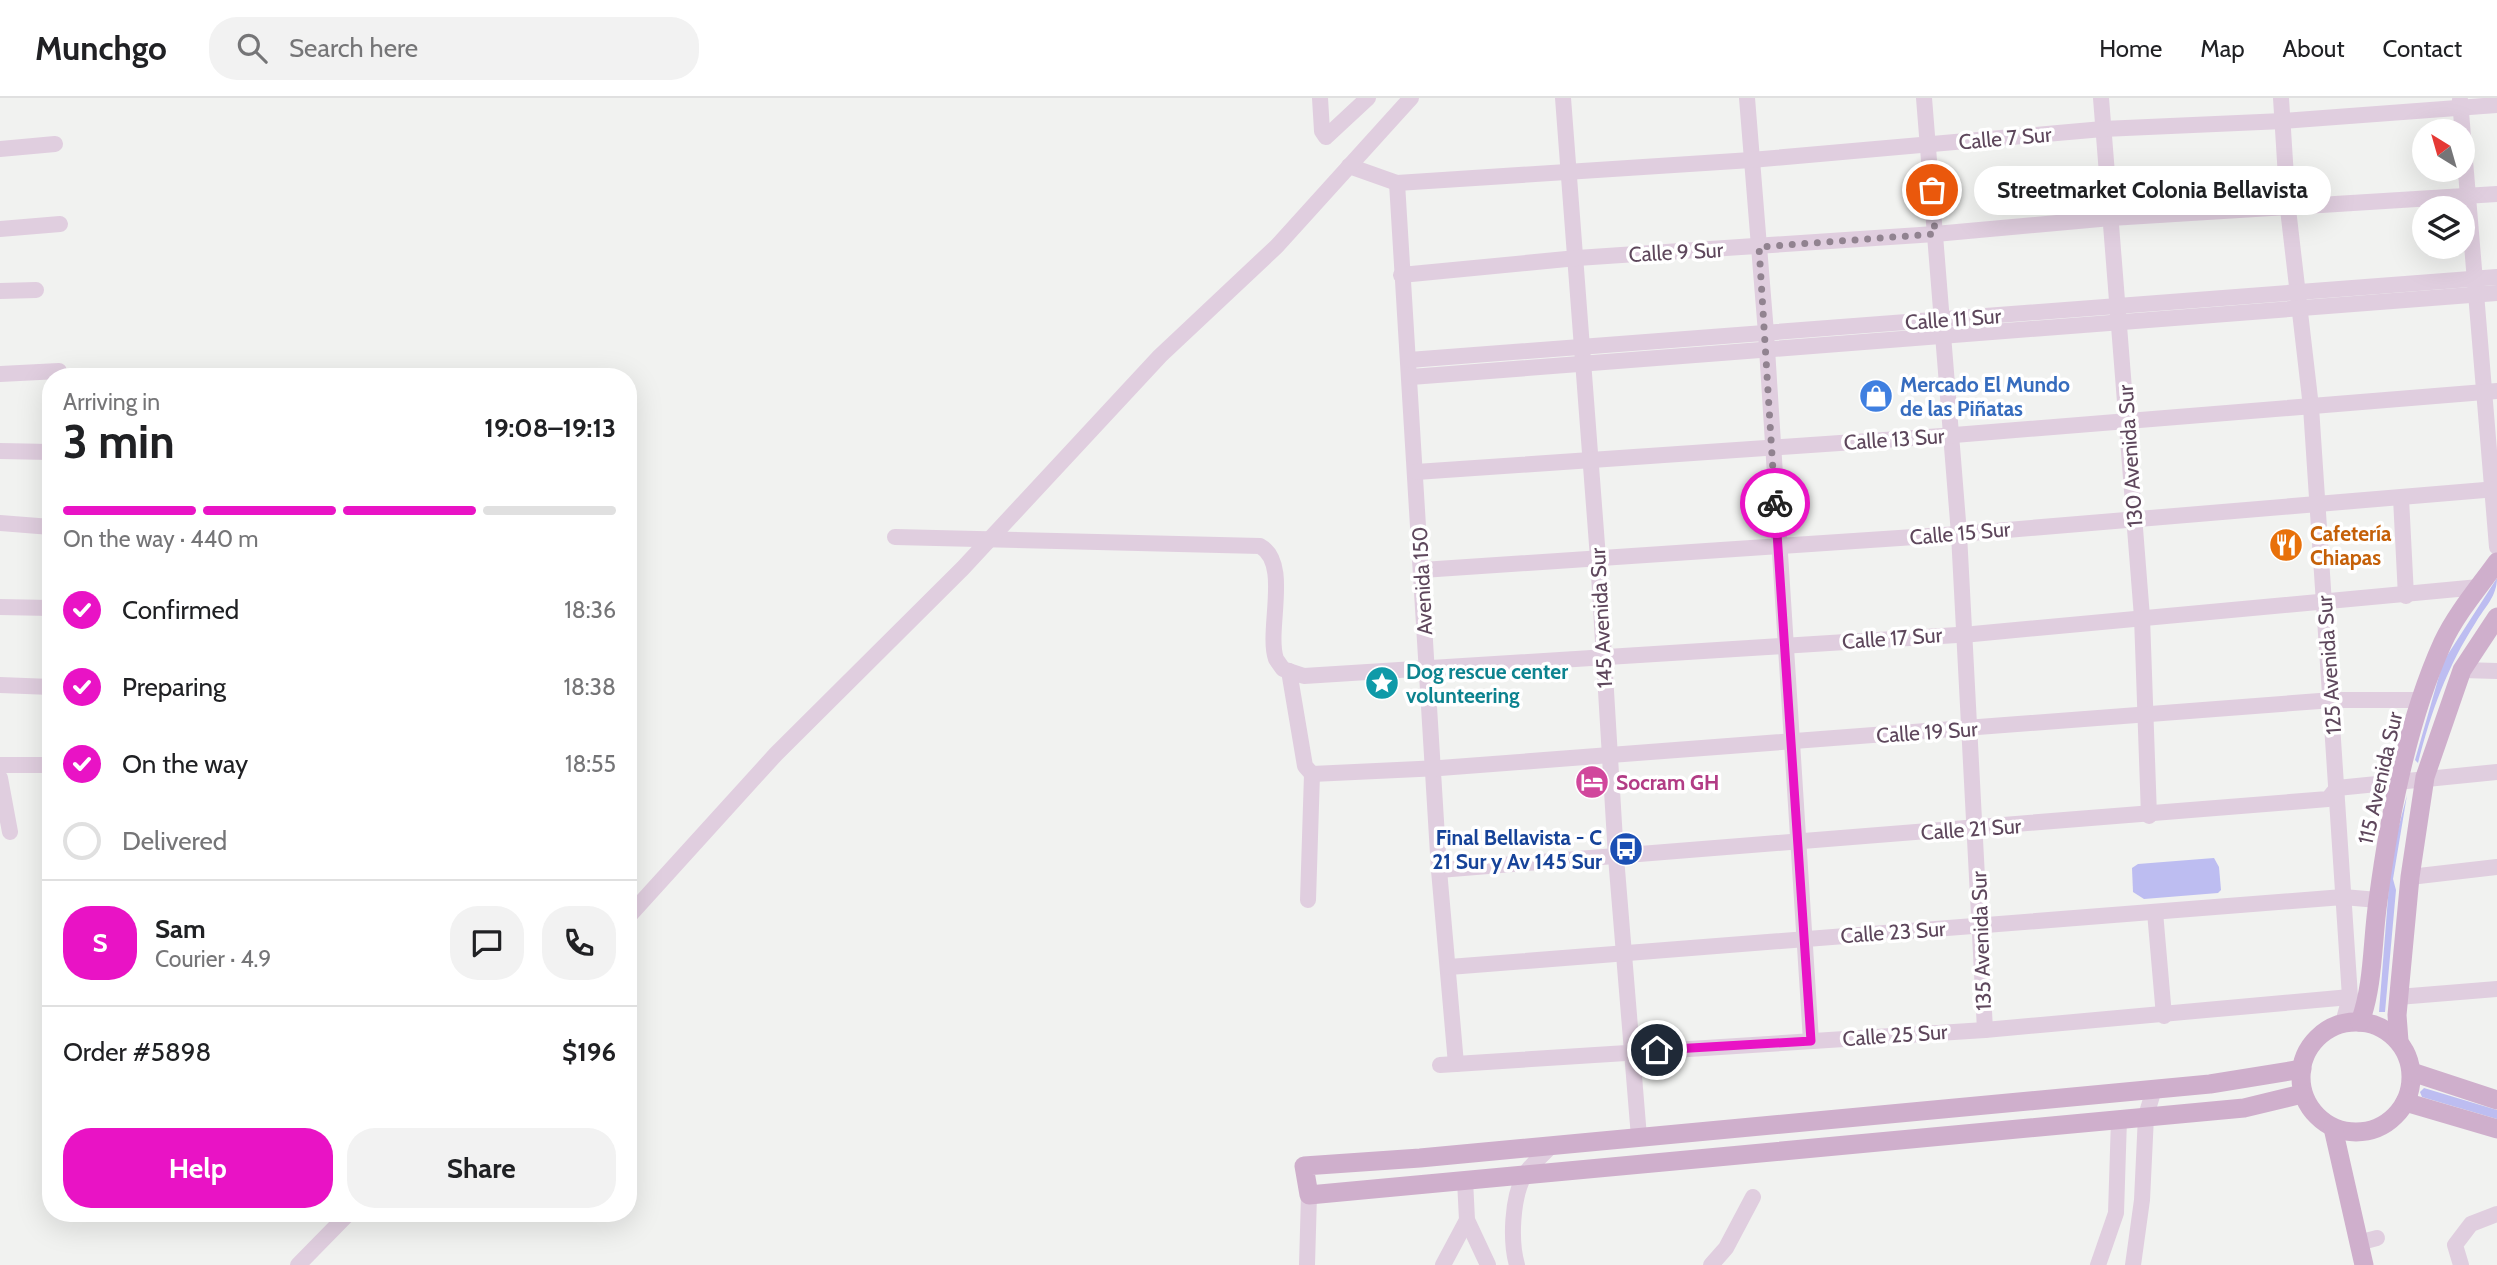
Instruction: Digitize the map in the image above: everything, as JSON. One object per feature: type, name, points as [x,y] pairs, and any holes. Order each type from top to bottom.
[{"type":"main road","name":"115 Avenida Sur","points":[[2352,1023],[2368,1002],[2378,900],[2400,783],[2422,700],[2444,640],[2497,562]]},
{"type":"main road","name":"115 Avenida Sur","points":[[2399,1041],[2398,997],[2410,877],[2425,777],[2462,670],[2497,617]]},
{"type":"main road","points":[[2352,1023],[2387,1031],[2399,1041],[2412,1072],[2405,1102],[2389,1122],[2371,1131],[2351,1133],[2333,1128],[2318,1118],[2302,1094],[2302,1069],[2311,1045],[2324,1032],[2352,1023]]},
{"type":"main road","points":[[2302,1069],[2154,1089],[1551,1146],[1304,1166],[1309,1195],[2244,1108],[2302,1094]]},
{"type":"main road","points":[[2412,1072],[2497,1100]]},
{"type":"main road","points":[[2405,1102],[2497,1129]]},
{"type":"main road","points":[[1862,1115],[1874,1142]]},
{"type":"main road","points":[[2333,1128],[2368,1241],[2364,1265]]},
{"type":"street","points":[[1321,98],[1322,131],[1326,137],[1368,98]]},
{"type":"street","points":[[637,907],[776,754],[992,537],[1160,356],[1277,246],[1411,98]]},
{"type":"street","name":"145 Avenida Sur","points":[[1563,98],[1584,354],[1616,857],[1626,952],[1639,1137]]},
{"type":"street","points":[[1747,98],[1766,341],[1777,547],[1811,1041]]},
{"type":"street","name":"135 Avenida Sur","points":[[1924,98],[1959,534],[1982,925],[1985,1030]]},
{"type":"street","name":"130 Avenida Sur","points":[[2101,98],[2142,617],[2148,715],[2149,816]]},
{"type":"street","name":"125 Avenida Sur","points":[[2281,98],[2288,209],[2311,407],[2352,1023]]},
{"type":"street","points":[[2460,103],[2468,196]]},
{"type":"street","name":"Calle 7 Sur","points":[[1349,166],[1397,183],[1751,160],[2104,129],[2283,121],[2460,103],[2497,105]]},
{"type":"street","points":[[0,149],[55,144]]},
{"type":"street","name":"Avenida 150","points":[[1397,183],[1401,275],[1411,376],[1439,870],[1449,967],[1448,1065]]},
{"type":"street","name":"Calle 9 Sur","points":[[2475,196],[2497,194]]},
{"type":"street","name":"Calle 9 Sur","points":[[1401,275],[1577,258],[1935,234],[2111,218],[2412,201]]},
{"type":"street","points":[[0,229],[60,224]]},
{"type":"street","points":[[2473,259],[2490,392],[2497,547]]},
{"type":"street","name":"Calle 11 Sur","points":[[1409,360],[1584,354],[2298,302],[2475,286],[2497,277]]},
{"type":"street","name":"Calle 11 Sur","points":[[2475,286],[2497,293]]},
{"type":"street","points":[[0,290],[36,290]]},
{"type":"street","name":"Calle 11 Sur","points":[[1411,376],[1584,354]]},
{"type":"street","points":[[0,374],[42,372]]},
{"type":"street","name":"Calle 13 Sur","points":[[1416,472],[1952,435],[2490,392]]},
{"type":"street","points":[[0,451],[42,452]]},
{"type":"street","name":"Calle 15 Sur","points":[[1422,570],[1959,534],[2493,489]]},
{"type":"street","points":[[2401,498],[2406,596]]},
{"type":"street","points":[[0,523],[42,526]]},
{"type":"street","points":[[895,537],[992,537],[1261,546],[1270,554],[1276,568],[1274,653],[1279,665],[1296,674],[1305,766],[1312,774],[1308,900]]},
{"type":"street","name":"Calle 17 Sur","points":[[1296,674],[1426,671],[1964,634],[2406,596],[2479,587]]},
{"type":"street","points":[[0,607],[42,608]]},
{"type":"street","points":[[2462,670],[2497,671]]},
{"type":"street","points":[[0,685],[42,687]]},
{"type":"street","name":"Calle 19 Sur","points":[[1433,768],[2330,700],[2422,700]]},
{"type":"street","points":[[0,765],[42,765]]},
{"type":"street","points":[[1312,774],[1433,768]]},
{"type":"street","name":"Calle 21 Sur","points":[[1439,870],[2149,816],[2328,799],[2337,788],[2400,783],[2425,777],[2497,772]]},
{"type":"street","points":[[0,778],[10,832]]},
{"type":"street","points":[[2410,877],[2497,867]]},
{"type":"street","name":"Calle 23 Sur","points":[[1449,967],[2343,897],[2378,900]]},
{"type":"street","points":[[2155,912],[2164,1016]]},
{"type":"street","points":[[2398,997],[2497,989]]},
{"type":"street","name":"Calle 25 Sur","points":[[1448,1065],[1985,1030],[2164,1016],[2350,997]]},
{"type":"street","points":[[2133,1265],[2142,1200],[2146,1116],[2154,1089]]},
{"type":"street","points":[[2098,1265],[2116,1213],[2119,1119]]},
{"type":"street","points":[[1517,1265],[1514,1256],[1516,1203],[1525,1175],[1551,1146]]},
{"type":"street","points":[[1465,1180],[1467,1220],[1489,1265]]},
{"type":"street","points":[[1307,1265],[1309,1195]]},
{"type":"street","points":[[1712,1265],[1726,1248],[1753,1197]]},
{"type":"street","points":[[2461,1265],[2455,1245],[2470,1224],[2497,1214]]},
{"type":"street","points":[[1443,1265],[1467,1220]]},
{"type":"street","points":[[298,1265],[340,1222]]},
{"type":"shaded area","points":[[2497,578],[2493,596],[2448,673],[2428,726],[2418,763],[2415,760],[2443,662]]},
{"type":"shaded area","points":[[2407,795],[2393,879],[2396,890],[2385,1012],[2379,1012],[2389,885],[2395,841]]},
{"type":"shaded area","points":[[2214,858],[2219,867],[2221,890],[2218,893],[2144,899],[2133,892],[2132,868],[2138,864]]},
{"type":"shaded area","points":[[2424,1088],[2497,1110],[2497,1119],[2422,1097],[2420,1092]]},
{"type":"way so far","points":[[1775,503],[1759,247],[1935,234],[1932,190]]},
{"type":"place","name":"Streetmarket Colonia Bellavista","points":[[1932,190]]},
{"type":"place","name":"Mercado El Mundo de las Piñatas","points":[[1876,396]]},
{"type":"place","name":"Cafetería Chiapas","points":[[2286,545]]},
{"type":"place","name":"Dog rescue center volunteering","points":[[1382,683]]},
{"type":"place","name":"Socram GH","points":[[1592,782]]},
{"type":"place","name":"Final Bellavista - C 21 Sur y Av 145 Sur","points":[[1626,849]]},
{"type":"route","points":[[1657,1050],[1811,1041],[1775,503]]}]
